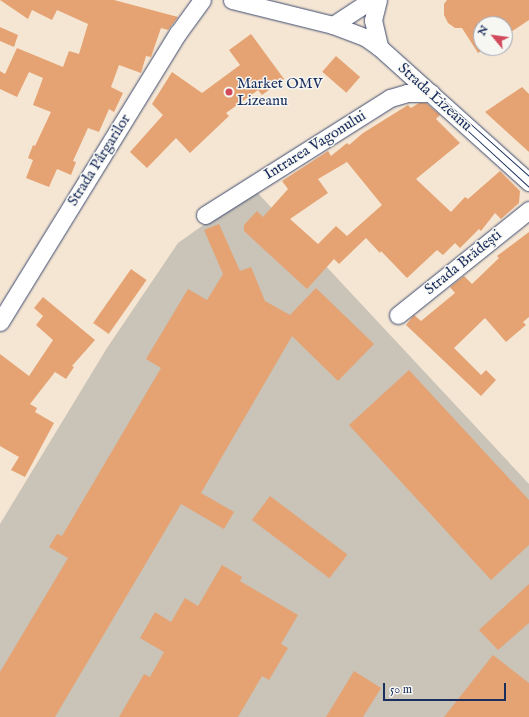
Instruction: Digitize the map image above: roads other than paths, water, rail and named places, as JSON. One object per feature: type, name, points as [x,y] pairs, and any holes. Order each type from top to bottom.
[{"type":"street","name":"Strada Pârgarilor","points":[[0,322],[178,33],[202,0]]},
{"type":"street","name":"Strada Lizeanu","points":[[232,0],[333,25],[358,34],[379,47],[529,182]]},
{"type":"street","points":[[333,25],[370,0]]},
{"type":"street","points":[[378,0],[373,20],[379,47]]},
{"type":"street","name":"Intrarea Vagonului","points":[[205,214],[390,98],[407,93],[431,93]]},
{"type":"street","name":"Strada Brădești","points":[[398,315],[529,210]]},
{"type":"tram line","points":[[437,94],[529,176]]},
{"type":"tram line","points":[[443,108],[529,187]]},
{"type":"place","name":"Market OMV Lizeanu","points":[[229,92]]}]
